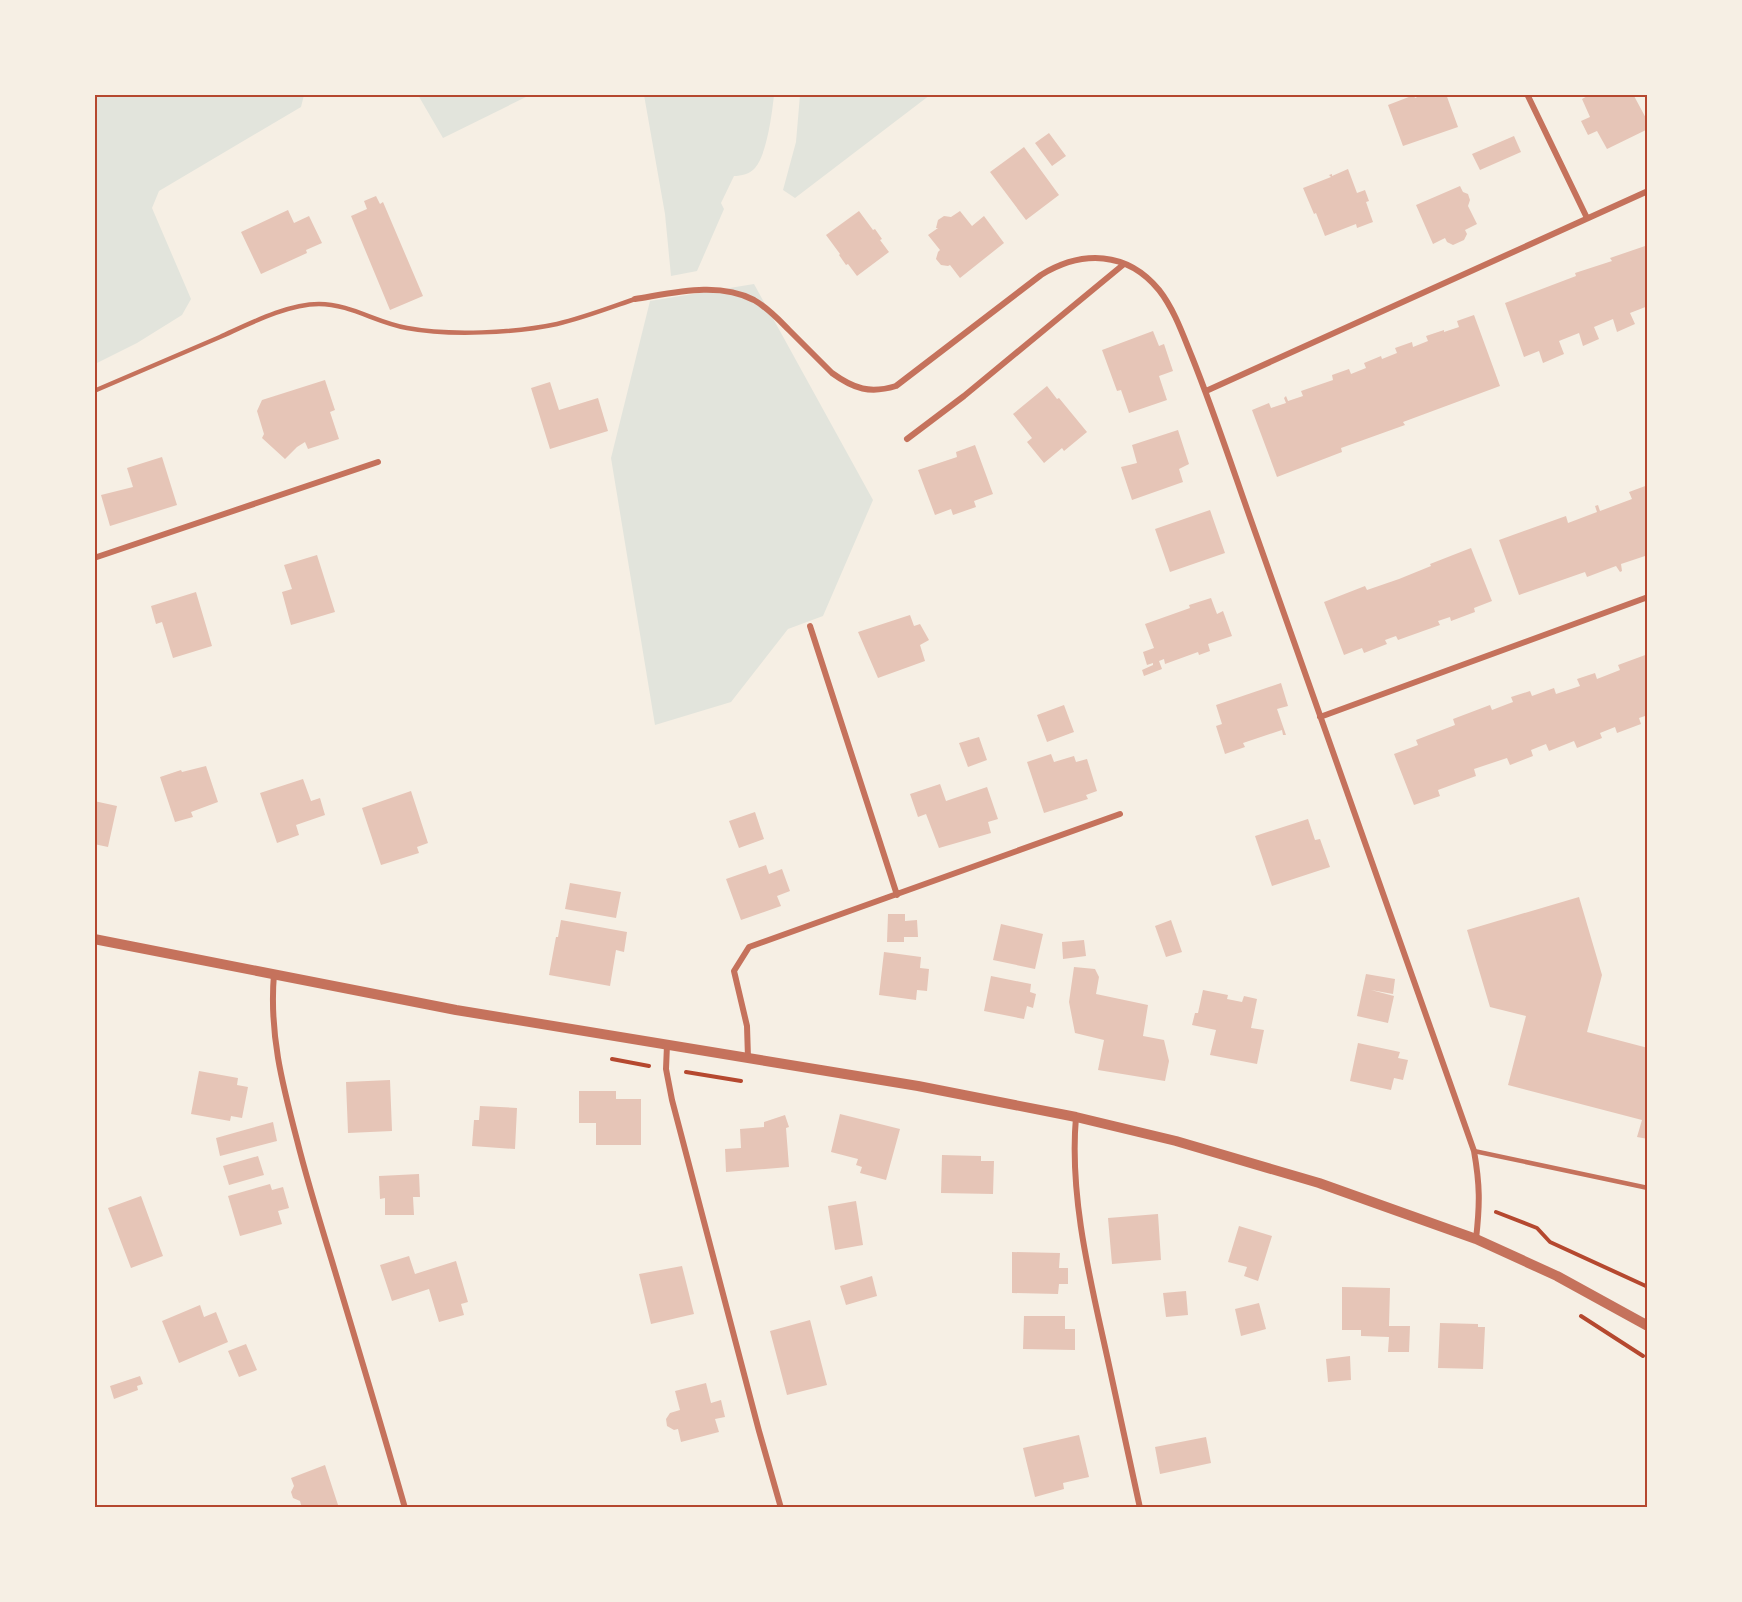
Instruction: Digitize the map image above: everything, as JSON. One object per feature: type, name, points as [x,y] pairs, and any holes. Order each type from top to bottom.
[{"type":"street","points":[[1527,94],[1587,218]]},
{"type":"street","points":[[1206,390],[1647,191]]},
{"type":"street","points":[[635,299],[695,290],[742,295],[770,311],[832,373],[844,382],[857,388],[883,390],[896,386],[1054,268],[1080,259],[1105,258],[1124,264],[1150,281],[1159,290],[1185,340],[1206,390],[1474,1151],[1479,1178],[1480,1206],[1476,1239]]},
{"type":"street","points":[[907,440],[1124,264]]},
{"type":"street","points":[[94,558],[378,462]]},
{"type":"street","points":[[1320,717],[1647,597]]},
{"type":"street","points":[[810,626],[897,895]]},
{"type":"street","points":[[748,1058],[747,1026],[734,971],[749,947],[1120,814]]},
{"type":"street","points":[[94,939],[456,1010],[918,1086],[1076,1117],[1176,1141],[1298,1176],[1476,1239],[1557,1276],[1647,1326]]},
{"type":"street","points":[[274,974],[272,997],[274,1037],[282,1085],[313,1201],[405,1508]]},
{"type":"street","points":[[667,1045],[666,1069],[672,1100],[781,1508]]},
{"type":"street","points":[[1076,1117],[1074,1139],[1076,1185],[1083,1238],[1093,1295],[1140,1508]]},
{"type":"lane","points":[[94,391],[261,319],[304,306],[320,304],[335,306],[391,326],[418,330],[473,332],[536,328],[558,324],[635,299]]},
{"type":"lane","points":[[1474,1151],[1647,1188]]},
{"type":"path","points":[[608,1059],[748,1082]]},
{"type":"path","points":[[1480,1206],[1537,1228],[1550,1242],[1647,1287]]},
{"type":"path","points":[[1574,1311],[1643,1356]]},
{"type":"shaded area","points":[[95,94],[304,95],[301,107],[159,191],[152,208],[191,299],[182,315],[137,343],[95,364]]},
{"type":"shaded area","points":[[800,94],[930,95],[795,198],[783,190],[796,142]]},
{"type":"shaded area","points":[[418,95],[530,95],[443,138]]},
{"type":"shaded area","points":[[644,95],[774,95],[763,153],[751,172],[734,176],[721,203],[724,209],[697,271],[671,276],[665,214]]},
{"type":"shaded area","points":[[754,284],[873,500],[823,616],[788,629],[731,702],[655,725],[611,458],[650,301]]},
{"type":"building","points":[[1424,94],[1446,94],[1458,127],[1403,146],[1388,105],[1414,95],[1415,98]]},
{"type":"building","points":[[1591,94],[1633,94],[1648,122],[1648,129],[1607,149],[1597,131],[1588,135],[1581,121],[1590,117],[1582,99]]},
{"type":"building","points":[[1049,133],[1066,156],[1052,166],[1035,143]]},
{"type":"building","points":[[1514,136],[1521,152],[1480,170],[1472,154]]},
{"type":"building","points":[[1024,147],[1059,195],[1026,220],[990,172]]},
{"type":"building","points":[[1348,169],[1357,193],[1365,190],[1369,201],[1366,202],[1373,222],[1357,228],[1356,224],[1325,236],[1303,188],[1331,177],[1329,175],[1332,174],[1332,176]]},
{"type":"building","points":[[1460,186],[1463,192],[1468,194],[1470,200],[1468,206],[1477,224],[1465,230],[1467,234],[1464,240],[1453,245],[1445,238],[1433,244],[1416,205]]},
{"type":"building","points":[[376,196],[380,204],[383,202],[423,296],[390,310],[351,216],[367,209],[364,201]]},
{"type":"building","points":[[288,210],[294,223],[309,216],[322,243],[306,250],[307,253],[261,274],[241,232]]},
{"type":"building","points":[[859,211],[873,230],[875,229],[889,252],[857,276],[848,264],[846,265],[826,235]]},
{"type":"building","points":[[960,211],[972,226],[984,216],[1004,243],[960,278],[950,265],[941,265],[936,259],[940,250],[928,235],[938,228],[936,228],[938,220],[944,216],[951,217]]},
{"type":"building","points":[[1648,245],[1648,306],[1630,313],[1635,324],[1617,332],[1613,319],[1594,327],[1599,339],[1583,346],[1579,333],[1559,341],[1564,354],[1543,363],[1539,351],[1524,357],[1505,303],[1576,276],[1575,273],[1612,261],[1610,258]]},
{"type":"building","points":[[1474,315],[1500,386],[1403,422],[1405,425],[1341,448],[1342,452],[1277,477],[1252,410],[1269,403],[1271,408],[1286,403],[1284,398],[1286,396],[1288,401],[1303,396],[1301,391],[1333,380],[1332,375],[1349,369],[1351,374],[1366,368],[1364,363],[1397,353],[1395,348],[1412,342],[1413,347],[1428,341],[1426,336],[1459,327],[1457,321]]},
{"type":"building","points":[[1153,331],[1159,346],[1164,344],[1173,371],[1159,376],[1167,400],[1129,413],[1121,390],[1117,391],[1102,350]]},
{"type":"building","points":[[325,380],[335,410],[330,412],[339,439],[308,449],[305,442],[285,459],[262,438],[264,434],[257,411],[262,400]]},
{"type":"building","points":[[550,382],[559,410],[598,398],[608,431],[550,449],[531,388]]},
{"type":"building","points":[[1047,386],[1087,432],[1064,451],[1062,448],[1044,463],[1027,442],[1032,438],[1013,414]]},
{"type":"building","points":[[1178,430],[1189,464],[1179,469],[1183,482],[1132,500],[1121,467],[1137,463],[1132,445]]},
{"type":"building","points":[[975,445],[993,494],[974,501],[976,507],[953,515],[951,509],[935,515],[918,470],[957,457],[956,452]]},
{"type":"building","points":[[162,457],[177,505],[110,526],[101,495],[133,487],[127,468]]},
{"type":"building","points":[[1648,485],[1648,555],[1621,564],[1622,571],[1620,572],[1616,566],[1587,577],[1585,572],[1519,595],[1499,540],[1566,516],[1568,523],[1597,512],[1595,506],[1598,505],[1600,511],[1632,499],[1629,492]]},
{"type":"building","points":[[1210,510],[1225,553],[1170,572],[1155,529]]},
{"type":"building","points":[[1471,548],[1492,601],[1474,608],[1475,612],[1451,621],[1450,617],[1438,621],[1440,625],[1398,640],[1396,636],[1385,640],[1387,644],[1364,653],[1362,648],[1344,655],[1324,602],[1365,586],[1367,590],[1399,579]]},
{"type":"building","points":[[317,555],[335,612],[291,625],[282,592],[292,589],[284,565]]},
{"type":"building","points":[[196,592],[212,646],[173,658],[162,622],[156,624],[151,606]]},
{"type":"building","points":[[1211,598],[1217,614],[1223,611],[1232,636],[1208,644],[1210,651],[1199,655],[1198,652],[1165,664],[1164,659],[1159,661],[1162,669],[1144,676],[1142,670],[1153,663],[1147,665],[1143,652],[1154,648],[1145,624]]},
{"type":"building","points":[[910,615],[914,626],[920,624],[929,640],[920,645],[925,661],[878,678],[858,632]]},
{"type":"building","points":[[1648,654],[1648,715],[1639,718],[1641,724],[1617,733],[1615,727],[1600,733],[1602,738],[1577,748],[1574,741],[1549,751],[1546,744],[1531,750],[1533,756],[1510,765],[1507,758],[1474,769],[1476,776],[1438,790],[1440,796],[1414,805],[1394,754],[1418,745],[1416,740],[1455,725],[1453,719],[1490,705],[1492,710],[1513,702],[1511,697],[1530,691],[1532,696],[1554,688],[1556,694],[1580,686],[1577,679],[1595,673],[1597,679],[1620,670],[1618,665]]},
{"type":"building","points":[[1281,683],[1288,706],[1277,709],[1286,735],[1283,735],[1282,730],[1243,743],[1245,747],[1225,754],[1216,726],[1222,724],[1216,705]]},
{"type":"building","points":[[1064,705],[1074,732],[1047,742],[1037,715]]},
{"type":"building","points":[[979,737],[987,760],[968,767],[959,743]]},
{"type":"building","points":[[1051,754],[1054,762],[1074,756],[1076,762],[1087,759],[1097,791],[1086,795],[1088,799],[1044,813],[1027,762]]},
{"type":"building","points":[[206,766],[218,802],[191,812],[193,817],[175,822],[160,777],[181,770],[182,772]]},
{"type":"building","points":[[303,779],[311,801],[320,798],[325,815],[296,825],[299,835],[277,843],[260,793]]},
{"type":"building","points":[[940,784],[946,801],[987,787],[998,819],[988,822],[991,833],[939,848],[926,814],[918,817],[910,794]]},
{"type":"building","points":[[411,791],[428,843],[417,847],[419,853],[381,865],[362,808]]},
{"type":"building","points":[[94,801],[117,806],[108,847],[94,844]]},
{"type":"building","points":[[755,812],[764,839],[739,848],[729,821]]},
{"type":"building","points":[[1308,819],[1315,840],[1320,839],[1330,867],[1272,886],[1255,836]]},
{"type":"building","points":[[766,865],[769,874],[782,869],[790,891],[777,896],[781,906],[741,920],[726,879]]},
{"type":"building","points":[[570,883],[621,892],[616,918],[565,909]]},
{"type":"building","points":[[1579,897],[1602,975],[1587,1032],[1648,1048],[1648,1139],[1637,1137],[1642,1120],[1508,1085],[1526,1016],[1490,1007],[1467,930]]},
{"type":"building","points":[[888,914],[905,914],[905,921],[917,920],[918,937],[904,937],[904,942],[887,942]]},
{"type":"building","points":[[561,920],[627,932],[624,952],[616,950],[610,986],[549,975]]},
{"type":"building","points":[[1171,920],[1182,952],[1166,957],[1155,926]]},
{"type":"building","points":[[1001,924],[1043,934],[1035,969],[993,960]]},
{"type":"building","points":[[1084,940],[1086,956],[1063,959],[1062,942]]},
{"type":"building","points":[[884,952],[921,957],[920,968],[929,969],[927,991],[917,990],[916,1000],[879,995]]},
{"type":"building","points":[[1074,967],[1095,969],[1099,977],[1096,994],[1148,1005],[1143,1036],[1164,1040],[1169,1061],[1165,1081],[1098,1070],[1104,1040],[1075,1033],[1069,1002]]},
{"type":"building","points":[[1366,974],[1395,979],[1393,994],[1371,990],[1394,996],[1388,1023],[1357,1016]]},
{"type":"building","points":[[991,976],[1031,984],[1030,992],[1036,994],[1033,1008],[1027,1006],[1024,1019],[984,1011]]},
{"type":"building","points":[[1203,990],[1228,995],[1227,999],[1242,1002],[1244,996],[1257,999],[1251,1028],[1264,1030],[1257,1064],[1210,1055],[1216,1030],[1192,1025],[1195,1013],[1198,1013]]},
{"type":"building","points":[[1358,1043],[1400,1052],[1398,1058],[1408,1060],[1403,1080],[1394,1078],[1391,1090],[1350,1081]]},
{"type":"building","points":[[199,1071],[238,1078],[237,1085],[248,1087],[242,1118],[231,1116],[230,1121],[191,1114]]},
{"type":"building","points":[[390,1080],[392,1131],[348,1133],[346,1082]]},
{"type":"building","points":[[579,1091],[616,1091],[616,1099],[641,1099],[641,1145],[596,1145],[596,1123],[579,1123]]},
{"type":"building","points":[[480,1106],[517,1108],[515,1149],[472,1146],[474,1120],[479,1120]]},
{"type":"building","points":[[840,1114],[900,1129],[886,1180],[860,1173],[862,1167],[856,1165],[858,1159],[831,1152]]},
{"type":"building","points":[[785,1115],[789,1127],[786,1128],[789,1167],[726,1172],[725,1149],[741,1148],[740,1129],[764,1127],[764,1122]]},
{"type":"building","points":[[273,1122],[277,1141],[220,1156],[216,1138]]},
{"type":"building","points":[[942,1155],[981,1156],[981,1161],[994,1161],[993,1194],[941,1193]]},
{"type":"building","points":[[258,1156],[264,1175],[229,1185],[223,1166]]},
{"type":"building","points":[[419,1174],[420,1197],[413,1197],[414,1215],[385,1215],[385,1198],[380,1199],[379,1176]]},
{"type":"building","points":[[270,1184],[272,1190],[283,1187],[289,1208],[278,1211],[282,1224],[240,1236],[228,1196]]},
{"type":"building","points":[[141,1196],[163,1256],[131,1268],[108,1208]]},
{"type":"building","points":[[856,1201],[863,1245],[835,1250],[828,1206]]},
{"type":"building","points":[[1158,1214],[1161,1260],[1112,1264],[1108,1218]]},
{"type":"building","points":[[1239,1226],[1272,1236],[1258,1281],[1244,1276],[1247,1267],[1228,1262]]},
{"type":"building","points":[[1012,1252],[1060,1253],[1059,1268],[1068,1268],[1068,1284],[1059,1284],[1058,1294],[1012,1293]]},
{"type":"building","points":[[409,1256],[415,1274],[456,1261],[468,1302],[461,1304],[464,1315],[439,1322],[429,1289],[392,1301],[380,1265]]},
{"type":"building","points":[[682,1266],[694,1314],[651,1324],[639,1274]]},
{"type":"building","points":[[872,1276],[877,1296],[846,1305],[840,1286]]},
{"type":"building","points":[[1342,1287],[1390,1288],[1389,1326],[1410,1326],[1409,1352],[1388,1352],[1389,1337],[1361,1336],[1361,1330],[1342,1330]]},
{"type":"building","points":[[1186,1291],[1188,1315],[1166,1317],[1163,1293]]},
{"type":"building","points":[[1259,1303],[1266,1329],[1241,1336],[1235,1309]]},
{"type":"building","points":[[200,1305],[204,1317],[216,1312],[228,1342],[179,1363],[162,1321]]},
{"type":"building","points":[[1024,1316],[1065,1316],[1065,1329],[1075,1329],[1075,1350],[1023,1349]]},
{"type":"building","points":[[810,1320],[827,1385],[787,1395],[770,1331]]},
{"type":"building","points":[[1440,1323],[1478,1324],[1478,1327],[1485,1327],[1483,1369],[1438,1368]]},
{"type":"building","points":[[246,1344],[257,1370],[239,1377],[228,1351]]},
{"type":"building","points":[[1350,1356],[1351,1380],[1328,1382],[1326,1359]]},
{"type":"building","points":[[140,1376],[143,1384],[137,1386],[138,1390],[114,1399],[110,1386]]},
{"type":"building","points":[[706,1383],[711,1403],[721,1400],[725,1417],[715,1419],[719,1432],[681,1442],[678,1429],[674,1430],[667,1426],[666,1419],[670,1413],[680,1410],[675,1391]]},
{"type":"building","points":[[1079,1435],[1089,1477],[1063,1483],[1064,1489],[1035,1497],[1023,1448]]},
{"type":"building","points":[[1206,1437],[1211,1463],[1160,1474],[1155,1447]]},
{"type":"building","points":[[325,1465],[339,1508],[302,1508],[300,1501],[293,1498],[291,1492],[294,1486],[291,1478]]}]
